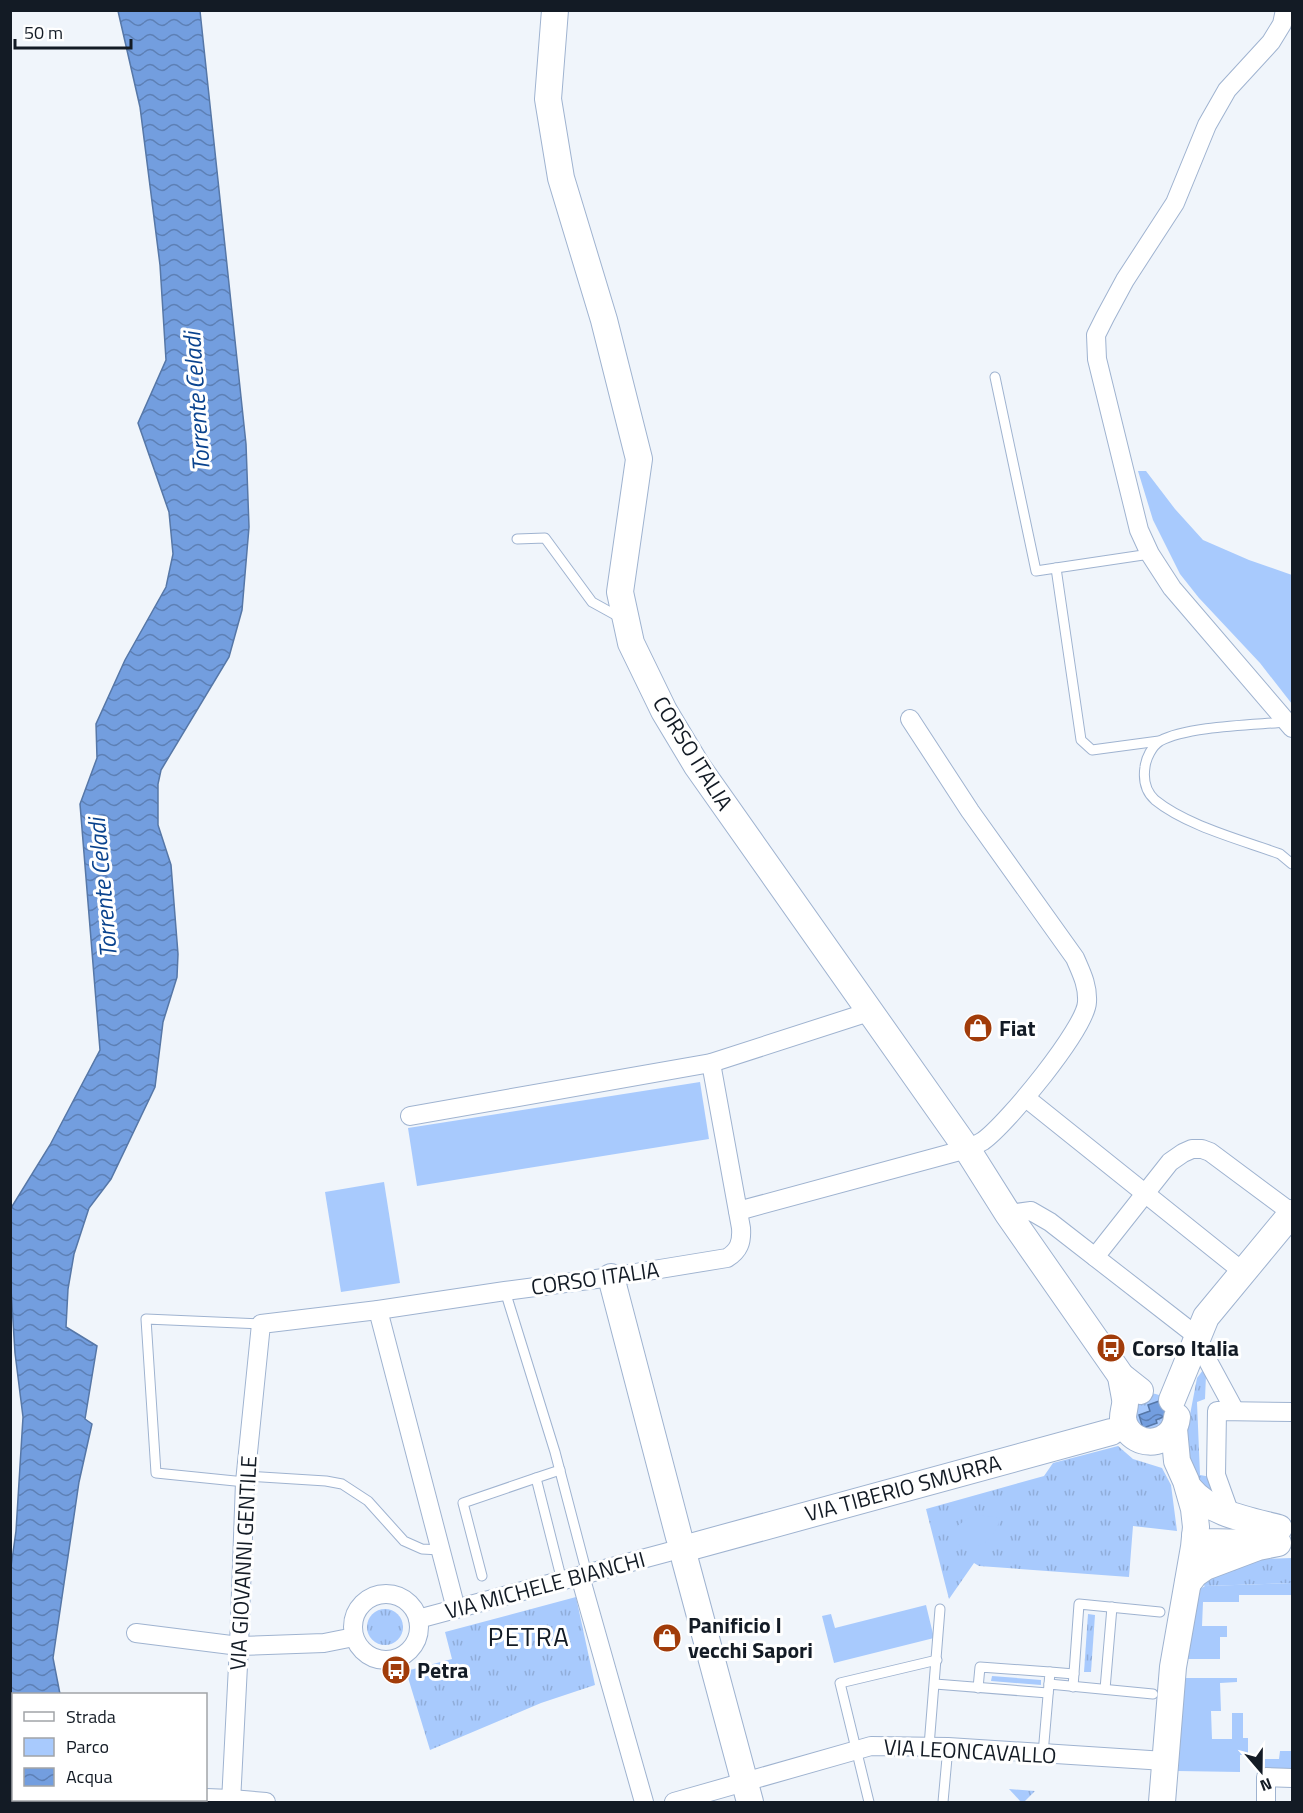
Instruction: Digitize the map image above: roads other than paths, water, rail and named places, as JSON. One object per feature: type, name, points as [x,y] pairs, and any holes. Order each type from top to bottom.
[{"type":"street","name":"CORSO ITALIA","points":[[555,10],[548,99],[561,178],[604,320],[639,459],[620,592],[631,643],[664,711],[686,747],[869,1012],[967,1149],[1008,1214],[1137,1401],[1126,1428],[1154,1436]]},
{"type":"street","points":[[1285,10],[1282,24],[1271,42],[1227,90],[1207,125],[1175,203],[1125,280],[1096,335],[1097,359],[1136,519],[1150,554],[1172,588],[1237,661],[1289,725]]},
{"type":"street","points":[[738,1211],[967,1149],[984,1140],[1026,1098],[1082,1020],[1088,1003],[1086,981],[1075,958],[970,811],[910,719]]},
{"type":"street","points":[[410,1116],[711,1063],[869,1012]]},
{"type":"street","name":"CORSO ITALIA","points":[[261,1324],[611,1277],[727,1258],[735,1254],[741,1242],[738,1211],[711,1063]]},
{"type":"street","points":[[1026,1098],[1242,1271]]},
{"type":"street","points":[[1095,1257],[1170,1162],[1192,1149],[1202,1149],[1218,1156],[1292,1213],[1206,1317],[1185,1368],[1137,1401]]},
{"type":"street","points":[[1008,1214],[1031,1211],[1050,1222],[1198,1336],[1234,1411]]},
{"type":"street","points":[[611,1277],[747,1792]]},
{"type":"street","points":[[378,1310],[456,1609]]},
{"type":"street","name":"VIA GIOVANNI GENTILE","points":[[231,1801],[245,1479],[261,1324]]},
{"type":"street","points":[[1137,1401],[1177,1414],[1154,1436],[1177,1461],[1189,1488],[1194,1509],[1195,1534],[1173,1667],[1162,1803]]},
{"type":"street","name":"VIA TIBERIO SMURRA","points":[[683,1548],[1137,1401]]},
{"type":"street","points":[[1230,1514],[1216,1474],[1217,1411],[1293,1412]]},
{"type":"street","points":[[1189,1488],[1201,1502],[1286,1536]]},
{"type":"street","points":[[1195,1534],[1204,1542],[1286,1536]]},
{"type":"street","points":[[1188,1583],[1195,1574],[1205,1568],[1286,1536]]},
{"type":"street","name":"VIA MICHELE BIANCHI","points":[[418,1619],[683,1548]]},
{"type":"street","points":[[584,1575],[644,1803]]},
{"type":"street","points":[[377,1595],[398,1596],[407,1601],[414,1609],[418,1619],[419,1630],[416,1641],[400,1657],[378,1659],[359,1647],[354,1637],[355,1616],[367,1600],[377,1595]]},
{"type":"street","points":[[136,1633],[239,1646],[324,1643],[354,1637]]},
{"type":"street","name":"VIA LEONCAVALLO","points":[[674,1803],[747,1792],[872,1746],[930,1746],[1165,1761]]},
{"type":"street","points":[[1266,1803],[1266,1777],[1293,1778]]},
{"type":"street","points":[[207,1798],[266,1803]]},
{"type":"lane","points":[[996,377],[1036,571],[1150,554]]},
{"type":"lane","points":[[517,539],[545,538],[592,602],[626,620]]},
{"type":"lane","points":[[1056,568],[1081,740],[1092,750],[1159,741],[1201,730],[1289,725]]},
{"type":"lane","points":[[1159,741],[1145,762],[1145,787],[1153,798],[1192,822],[1280,854],[1293,864]]},
{"type":"lane","points":[[505,1290],[560,1470],[584,1575]]},
{"type":"lane","points":[[261,1324],[146,1319],[156,1473],[245,1479],[326,1480],[342,1484],[368,1500],[404,1540],[422,1549],[440,1550]]},
{"type":"lane","points":[[482,1576],[463,1503],[560,1470]]},
{"type":"lane","points":[[536,1478],[562,1581]]},
{"type":"lane","points":[[1073,1686],[1079,1604],[1160,1612]]},
{"type":"lane","points":[[1105,1689],[1112,1607]]},
{"type":"lane","points":[[930,1746],[940,1609]]},
{"type":"lane","points":[[870,1803],[840,1683],[937,1660]]},
{"type":"lane","points":[[978,1688],[980,1667],[1074,1674]]},
{"type":"lane","points":[[1043,1754],[1050,1672]]},
{"type":"lane","points":[[935,1684],[978,1688],[1048,1689],[1073,1686],[1153,1694]]},
{"type":"lane","points":[[943,1803],[948,1747]]},
{"type":"water","name":"Torrente Celadi","points":[[118,11],[200,11],[246,444],[249,527],[242,610],[229,657],[161,770],[158,784],[158,825],[171,865],[178,954],[177,977],[163,1022],[155,1087],[111,1179],[89,1208],[74,1254],[68,1289],[66,1327],[97,1346],[85,1419],[92,1424],[79,1482],[53,1658],[60,1693],[12,1693],[12,1709],[10,1706],[10,1574],[16,1531],[23,1417],[15,1353],[11,1289],[11,1208],[50,1145],[100,1050],[80,804],[97,758],[96,724],[125,660],[166,587],[173,554],[169,512],[138,423],[166,360],[160,265],[140,107]]},
{"type":"water","points":[[1162,1400],[1168,1415],[1146,1427],[1147,1432],[1136,1428],[1142,1425],[1139,1415],[1150,1411],[1148,1405]]},
{"type":"place","name":"Fiat","points":[[978,1028]]},
{"type":"place","name":"Corso Italia","points":[[1111,1348]]},
{"type":"place","name":"Panificio I vecchi Sapori","points":[[667,1638]]},
{"type":"place","name":"Petra","points":[[396,1670]]},
{"type":"district","name":"PETRA","points":[[529,1637]]}]
